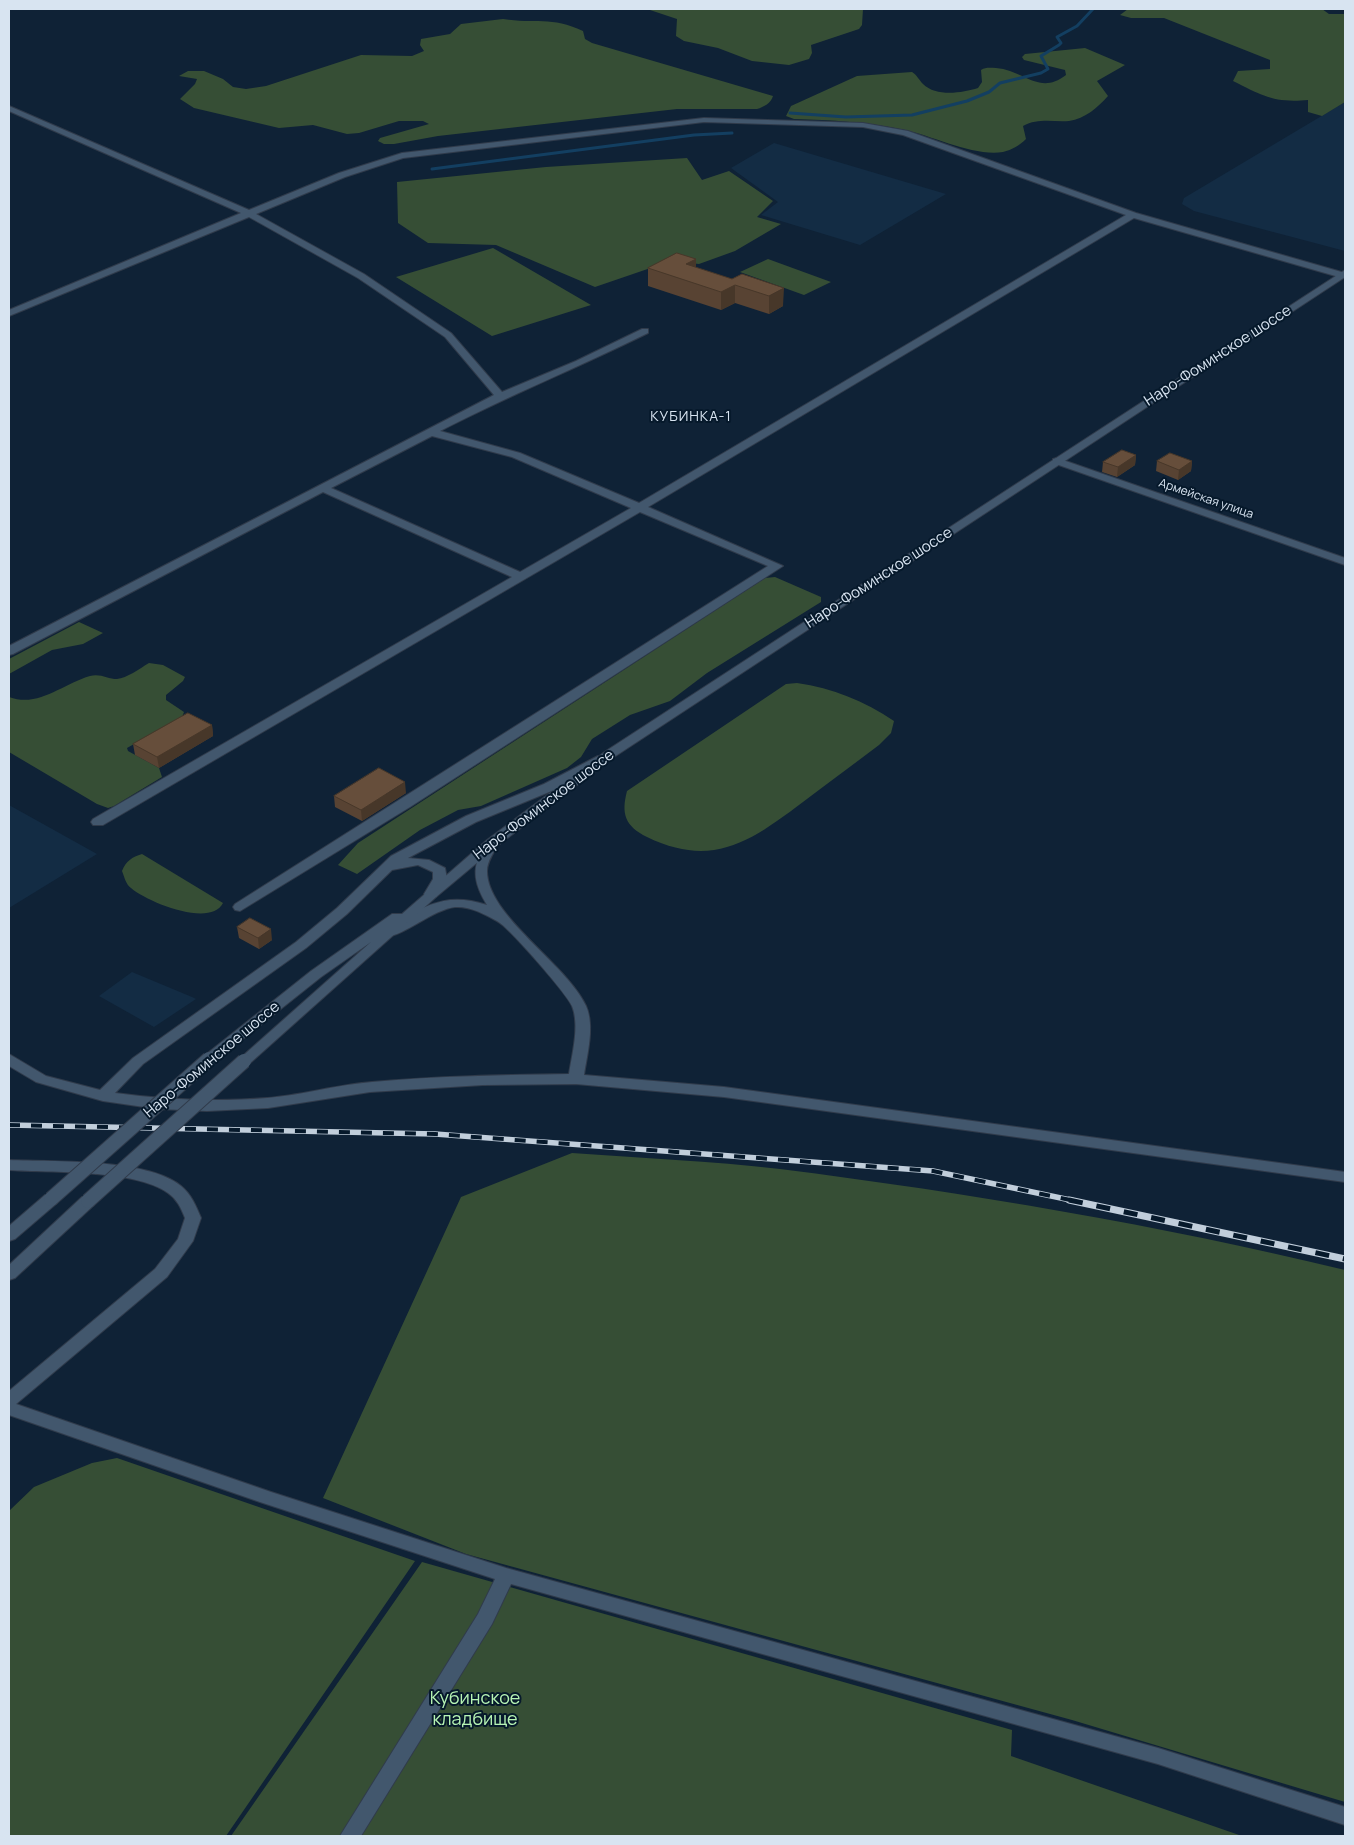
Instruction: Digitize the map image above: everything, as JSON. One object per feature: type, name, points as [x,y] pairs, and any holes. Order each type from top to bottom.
[{"type":"street","points":[[9,108],[250,214],[361,276],[448,334],[500,396]]},
{"type":"street","points":[[9,313],[342,175],[402,156],[714,120],[863,124],[905,133],[1133,215],[1343,274]]},
{"type":"street","points":[[98,822],[639,508],[1133,215]]},
{"type":"street","name":"Наро-Фоминское шоссе","points":[[9,1274],[244,1061],[386,936],[428,896],[492,843],[610,754],[1343,274]]},
{"type":"street","points":[[9,651],[500,396],[580,363],[645,331]]},
{"type":"street","points":[[240,907],[777,566],[516,455],[474,442],[430,432]]},
{"type":"street","name":"Армейская улица","points":[[1057,461],[1345,562]]},
{"type":"street","points":[[324,489],[520,576]]},
{"type":"street","points":[[103,1096],[138,1061],[301,945],[396,859],[426,841],[471,819],[549,787],[610,754]]},
{"type":"street","points":[[492,843],[481,866],[481,876],[486,890],[506,921],[554,970],[580,1008],[581,1042],[576,1079]]},
{"type":"street","points":[[376,878],[400,864],[422,861],[432,865],[440,872],[440,879],[428,896]]},
{"type":"street","name":"Наро-Фоминское шоссе","points":[[9,1235],[209,1059],[316,974],[428,896]]},
{"type":"street","points":[[386,936],[427,910],[447,902],[478,905],[506,921]]},
{"type":"street","points":[[9,1059],[41,1078],[103,1096],[158,1104],[206,1106],[268,1103],[380,1087],[483,1080],[576,1079],[724,1092],[1345,1177]]},
{"type":"street","points":[[9,1165],[141,1174],[169,1185],[186,1199],[193,1218],[185,1241],[161,1273],[9,1400]]},
{"type":"street","points":[[9,1408],[266,1497],[506,1575],[1148,1754],[1345,1816]]},
{"type":"street","points":[[350,1836],[485,1619],[506,1575]]},
{"type":"shaded area","points":[[1345,102],[1345,251],[1194,211],[1182,204],[1184,198]]},
{"type":"shaded area","points":[[774,143],[946,194],[860,245],[761,215],[778,202],[731,168]]},
{"type":"shaded area","points":[[9,805],[97,854],[9,908]]},
{"type":"shaded area","points":[[132,972],[196,999],[154,1027],[99,996]]},
{"type":"green space","points":[[647,9],[863,9],[862,25],[859,29],[811,45],[812,53],[809,59],[789,65],[752,61],[718,48],[684,41],[676,36],[677,19]]},
{"type":"green space","points":[[1128,9],[1322,9],[1329,14],[1345,14],[1345,102],[1322,116],[1308,112],[1308,100],[1277,99],[1261,94],[1233,81],[1238,71],[1270,69],[1270,60],[1164,18],[1131,18],[1120,15]]},
{"type":"green space","points":[[503,19],[552,22],[572,26],[583,31],[585,39],[592,43],[773,96],[771,101],[757,109],[677,109],[438,136],[394,144],[384,144],[378,141],[380,138],[429,124],[423,121],[399,121],[359,133],[347,134],[313,125],[279,128],[194,108],[180,99],[195,84],[197,79],[179,76],[188,71],[204,71],[223,79],[233,87],[246,89],[266,86],[361,55],[412,56],[424,51],[420,45],[421,39],[450,34],[461,24]]},
{"type":"green space","points":[[1085,48],[1125,65],[1097,81],[1108,96],[1091,112],[1075,120],[1040,121],[1023,126],[1026,139],[1016,147],[1003,152],[980,152],[891,127],[849,122],[794,119],[786,116],[791,106],[857,76],[912,72],[928,88],[949,93],[978,88],[982,82],[981,70],[986,68],[1006,70],[1039,83],[1048,83],[1066,75],[1065,70],[1024,60],[1022,57],[1025,54]]},
{"type":"green space","points":[[687,158],[702,180],[729,171],[773,201],[757,217],[781,224],[735,251],[699,264],[671,261],[595,287],[496,245],[428,243],[398,223],[397,182],[546,167]]},
{"type":"green space","points":[[493,248],[591,305],[492,336],[396,277]]},
{"type":"green space","points":[[768,259],[831,282],[804,295],[740,272]]},
{"type":"green space","points":[[775,577],[821,597],[821,602],[707,673],[670,701],[630,715],[592,739],[581,757],[567,768],[481,806],[458,810],[420,830],[357,874],[338,865],[358,843],[765,578]]},
{"type":"green space","points":[[79,622],[103,633],[83,644],[52,650],[9,674],[9,659]]},
{"type":"green space","points":[[149,663],[163,665],[185,677],[183,681],[166,695],[166,700],[184,712],[182,717],[127,748],[128,751],[159,768],[162,777],[108,808],[97,804],[9,752],[9,697],[20,700],[40,697],[94,675],[117,679],[133,673]]},
{"type":"green space","points":[[797,683],[836,692],[871,707],[894,721],[891,733],[879,745],[784,816],[748,839],[730,846],[712,850],[692,851],[647,837],[629,824],[626,819],[624,806],[627,791],[786,684]]},
{"type":"green space","points":[[142,854],[223,903],[216,910],[206,913],[193,913],[178,910],[139,894],[128,885],[122,871],[130,860]]},
{"type":"green space","points":[[572,1153],[754,1166],[851,1178],[1135,1225],[1345,1270],[1345,1802],[1072,1720],[466,1554],[323,1498],[461,1197]]},
{"type":"green space","points":[[117,1458],[415,1561],[226,1836],[9,1836],[9,1511],[34,1487],[92,1463]]},
{"type":"green space","name":"Кубинское кладбище","points":[[422,1562],[1012,1730],[1011,1756],[1242,1836],[231,1836]]},
{"type":"building","points":[[677,253],[696,259],[686,264],[732,279],[742,274],[784,288],[769,296],[735,285],[721,292],[648,268]]},
{"type":"building","points":[[1122,450],[1136,455],[1118,467],[1103,462]]},
{"type":"building","points":[[1170,453],[1192,461],[1179,470],[1157,461]]},
{"type":"building","points":[[188,713],[212,725],[157,757],[133,744]]},
{"type":"building","points":[[379,768],[405,782],[361,810],[334,796]]},
{"type":"building","points":[[250,918],[271,929],[258,938],[237,927]]},
{"type":"waterway","points":[[790,113],[846,117],[912,115],[967,101],[989,92],[1000,83],[1041,73],[1048,69],[1041,56],[1059,45],[1061,43],[1057,37],[1077,26],[1093,9]]},
{"type":"waterway","points":[[432,169],[694,135],[732,133]]},
{"type":"railway","points":[[9,1125],[435,1134],[933,1171],[1075,1201]]},
{"type":"railway","points":[[1069,1200],[1345,1259]]},
{"type":"district","name":"КУБИНКА-1","points":[[691,417]]}]
